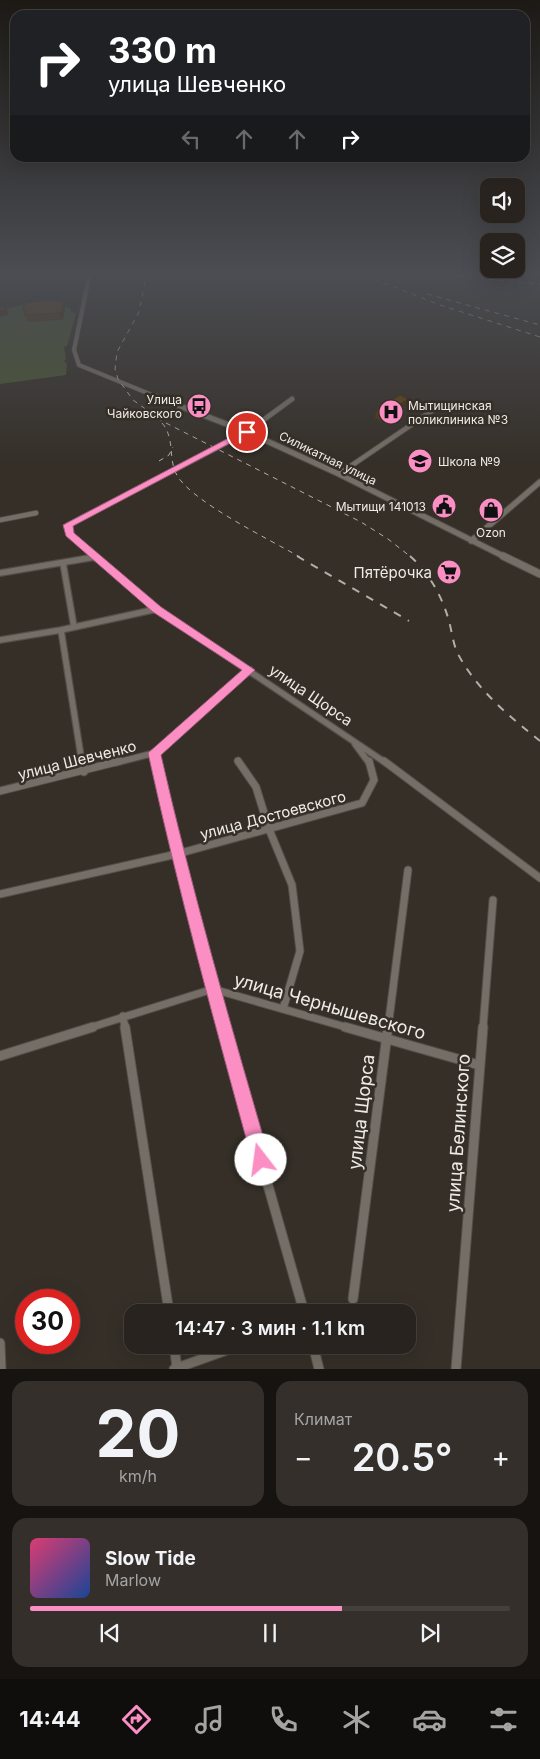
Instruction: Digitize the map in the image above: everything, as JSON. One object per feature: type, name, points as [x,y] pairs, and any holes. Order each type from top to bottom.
[{"type":"street","name":"Силикатная улица","points":[[77,336],[74,350],[79,364],[121,383],[247,432],[339,474],[540,574]]},
{"type":"street","points":[[247,432],[292,398]]},
{"type":"street","points":[[339,474],[440,406]]},
{"type":"street","name":"улица Щорса","points":[[247,432],[68,525],[69,534],[157,609],[413,781],[540,878]]},
{"type":"street","points":[[471,541],[540,482]]},
{"type":"street","points":[[0,520],[36,513]]},
{"type":"street","points":[[0,573],[95,557]]},
{"type":"street","points":[[63,563],[74,628]]},
{"type":"street","points":[[0,640],[74,628],[157,609]]},
{"type":"street","points":[[61,630],[84,772]]},
{"type":"street","name":"улица Шевченко","points":[[0,792],[154,753],[250,670]]},
{"type":"street","name":"улица Достоевского","points":[[0,894],[177,854],[362,803],[374,780],[369,761],[350,739]]},
{"type":"street","points":[[154,753],[177,854],[187,883],[213,989],[302,1304]]},
{"type":"street","points":[[238,762],[256,787],[269,829],[292,885],[300,951],[283,1010]]},
{"type":"street","name":"улица Щорса","points":[[353,1299],[408,870]]},
{"type":"street","name":"улица Белинского","points":[[456,1369],[493,900]]},
{"type":"street","name":"улица Чернышевского","points":[[0,1056],[213,989],[479,1066]]},
{"type":"street","points":[[123,1016],[168,1304]]},
{"type":"street","points":[[0,1343],[2,1369]]},
{"type":"street","points":[[174,1354],[175,1368],[215,1354]]},
{"type":"street","points":[[315,1354],[319,1369]]},
{"type":"green space","points":[[0,336],[70,336],[67,346],[64,347],[66,359],[64,361],[67,364],[66,375],[0,384]]},
{"type":"building","points":[[400,395],[408,399],[384,414],[376,411]]},
{"type":"railway","points":[[126,336],[117,352],[115,369],[118,379],[133,400],[162,421],[361,522],[388,539],[411,557]]},
{"type":"railway","points":[[162,423],[169,436],[171,451]]},
{"type":"railway","points":[[171,451],[173,447]]},
{"type":"railway","points":[[159,461],[169,455],[171,451]]},
{"type":"railway","points":[[171,451],[173,464],[178,477],[200,498],[234,520],[300,557]]},
{"type":"railway","points":[[297,556],[409,621]]},
{"type":"railway","points":[[411,557],[429,577],[439,594],[449,621],[456,650],[474,679],[494,702],[540,741]]},
{"type":"place","name":"Улица Чайковского","points":[[199,406]]},
{"type":"place","name":"Мытищинская поликлиника №3","points":[[391,412]]},
{"type":"place","name":"Школа №9","points":[[420,461]]},
{"type":"place","name":"Мытищи 141013","points":[[444,506]]},
{"type":"place","name":"Ozon","points":[[491,510]]},
{"type":"place","name":"Пятёрочка","points":[[449,572]]},
{"type":"route","points":[[247,432],[68,525],[69,534],[157,609],[250,670],[154,753],[177,854],[187,883],[213,989],[261,1160]]}]
